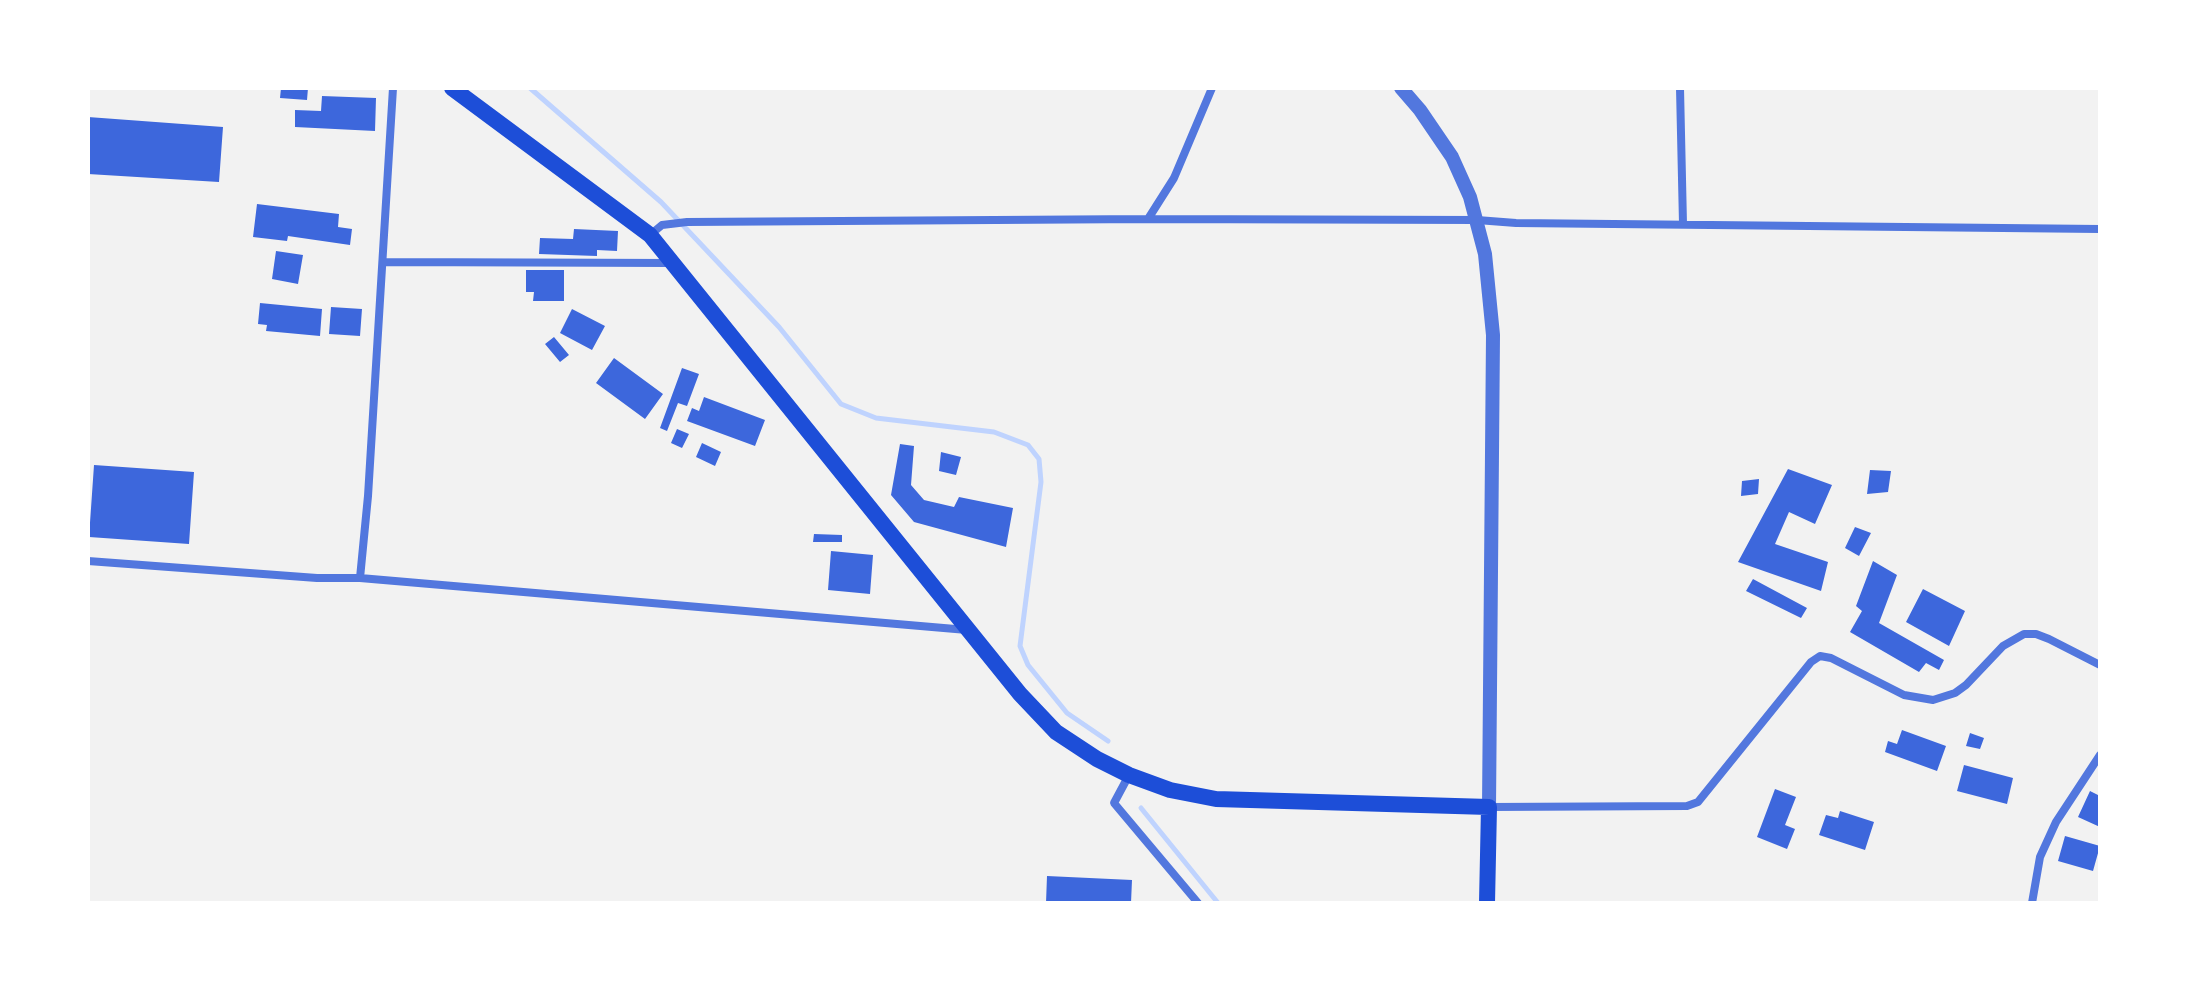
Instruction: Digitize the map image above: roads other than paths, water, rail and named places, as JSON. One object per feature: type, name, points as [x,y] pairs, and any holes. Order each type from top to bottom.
[{"type":"main road","points":[[452,88],[650,235],[1020,694],[1056,732],[1097,759],[1129,775],[1170,790],[1216,799],[1489,807],[1487,903]]},
{"type":"street","points":[[360,578],[368,496],[393,88]]},
{"type":"street","points":[[1148,219],[1174,178],[1212,88]]},
{"type":"street","points":[[1401,88],[1452,157],[1477,220],[1485,254],[1493,335],[1489,807],[1687,806],[1698,802],[1811,662],[1820,656],[1831,658],[1904,695],[1933,700],[1955,693],[2003,646],[2024,634],[2049,639],[2100,665]]},
{"type":"street","points":[[1680,88],[1683,224]]},
{"type":"street","points":[[650,235],[662,225],[687,222],[1148,219],[1477,220],[2100,229]]},
{"type":"street","points":[[383,262],[673,263]]},
{"type":"street","points":[[88,561],[317,578],[360,578],[564,598],[674,604],[968,630]]},
{"type":"street","points":[[2032,903],[2040,857],[2100,755]]},
{"type":"street","points":[[1129,775],[1114,803],[1198,903]]},
{"type":"waterway","points":[[530,88],[661,202],[779,327],[841,404],[876,418],[994,432],[1028,445],[1039,459],[1041,482],[1020,646],[1028,665],[1067,713],[1108,741]]},
{"type":"waterway","points":[[1141,808],[1218,903]]}]
